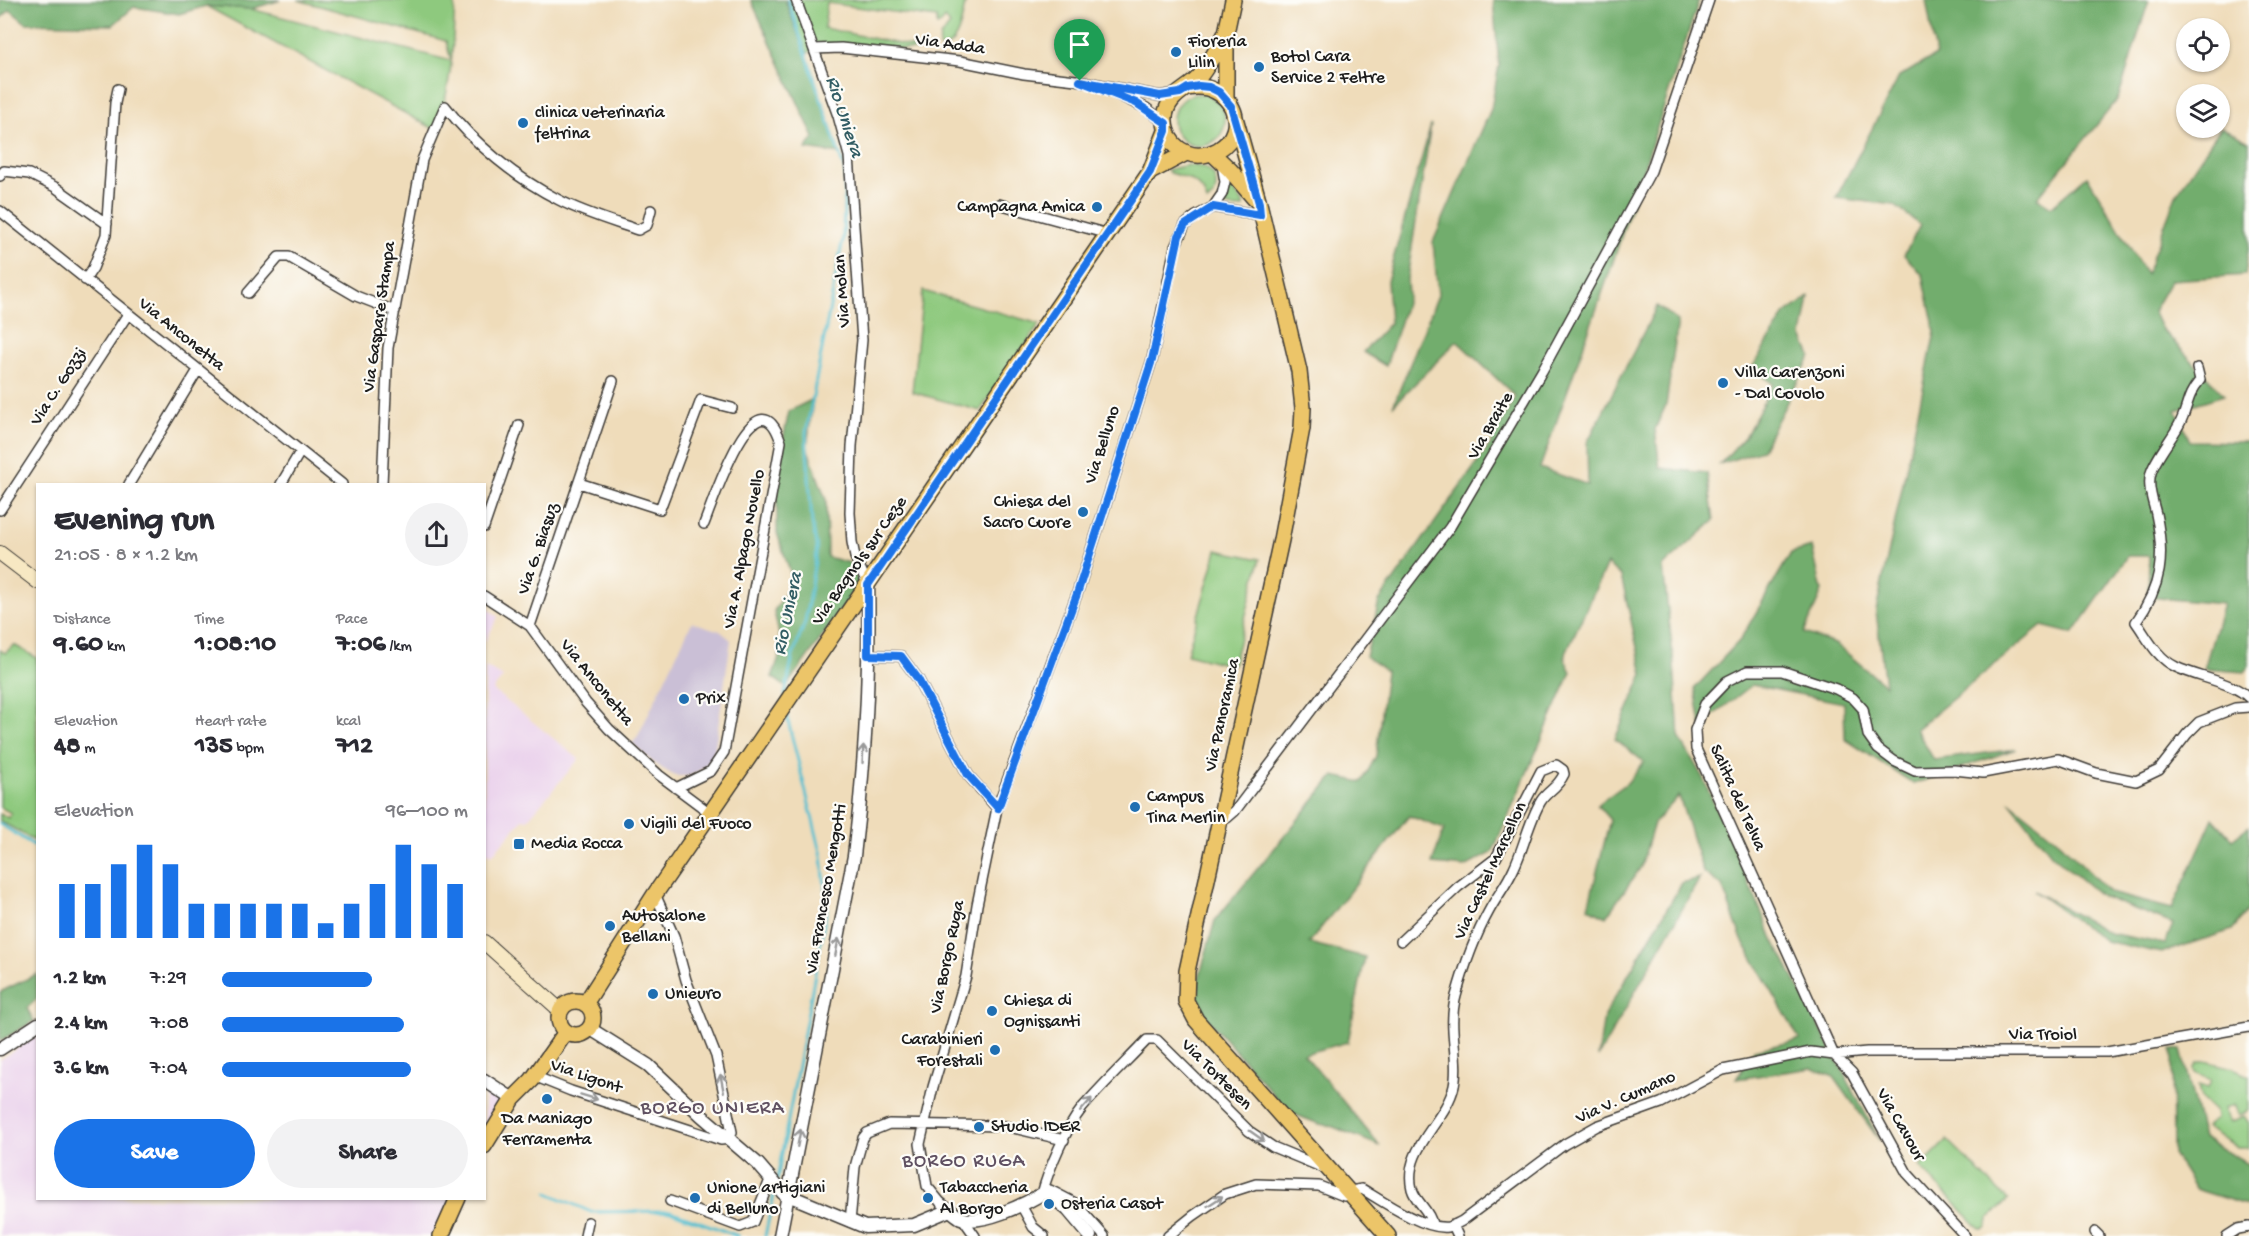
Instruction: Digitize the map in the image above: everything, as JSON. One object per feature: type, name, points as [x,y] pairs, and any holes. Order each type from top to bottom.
[{"type":"main road","points":[[1226,33],[1200,76],[1167,108],[1166,127],[1177,147],[1186,153],[1216,157],[1230,138],[1234,127],[1234,114],[1227,99],[1226,33],[1233,0]]},
{"type":"main road","points":[[1184,90],[1209,87],[1227,99]]},
{"type":"main road","name":"Via Panoramica","points":[[1234,114],[1260,209],[1299,371],[1304,408],[1281,540],[1187,971],[1186,1001],[1196,1020],[1388,1236]]},
{"type":"main road","name":"Via Bagnols sur Ceze","points":[[585,1004],[710,813],[1150,172],[1166,127]]},
{"type":"main road","name":"Via Bagnols sur Ceze","points":[[1150,172],[1186,153]]},
{"type":"main road","name":"Via Panoramica","points":[[1216,157],[1260,209]]},
{"type":"main road","points":[[0,553],[36,580]]},
{"type":"main road","points":[[486,944],[561,1011]]},
{"type":"main road","points":[[574,1001],[585,1004],[592,1017],[589,1028],[576,1035],[566,1032],[560,1025],[561,1011],[564,1006],[574,1001]]},
{"type":"main road","points":[[486,1143],[513,1099],[534,1076],[566,1032]]},
{"type":"main road","points":[[441,1236],[457,1200]]},
{"type":"street","name":"Via Molan","points":[[796,0],[838,116],[849,156],[862,340],[852,446],[850,513],[855,557],[868,585]]},
{"type":"street","name":"Via Braite","points":[[1220,821],[1235,811],[1450,527],[1542,371],[1651,171],[1709,0]]},
{"type":"street","name":"Via Adda","points":[[814,49],[842,48],[960,60],[1024,74],[1080,81],[1160,96],[1184,90]]},
{"type":"street","name":"Via Adda","points":[[1080,81],[1136,103],[1166,127]]},
{"type":"street","points":[[85,280],[93,268],[106,235],[115,103],[118,89]]},
{"type":"street","name":"Via Gaspare Stampa","points":[[382,483],[388,348],[422,160],[445,106],[458,123],[523,180],[561,202],[638,230],[647,225],[651,210]]},
{"type":"street","points":[[1213,207],[1222,194],[1225,182],[1216,157]]},
{"type":"street","points":[[0,176],[4,171],[29,174],[55,187],[107,224]]},
{"type":"street","points":[[999,204],[1108,234]]},
{"type":"street","points":[[1213,207],[1260,209]]},
{"type":"street","name":"Via Belluno","points":[[998,808],[1077,594],[1152,360],[1175,247],[1185,225],[1213,207]]},
{"type":"street","name":"Via Anconetta","points":[[0,212],[341,483]]},
{"type":"street","points":[[248,293],[279,258],[289,257],[356,296],[395,311]]},
{"type":"street","name":"Via C. Gozzi","points":[[0,510],[128,314]]},
{"type":"street","points":[[2197,368],[2200,380],[2189,393],[2181,422],[2151,472],[2151,491],[2161,537],[2162,561],[2154,591],[2146,609],[2136,622],[2157,654],[2174,667],[2221,684],[2237,687],[2249,698]]},
{"type":"street","points":[[130,483],[198,370]]},
{"type":"street","name":"Via G. Biasuz","points":[[530,626],[613,381]]},
{"type":"street","points":[[579,483],[660,509],[701,400],[732,408]]},
{"type":"street","name":"Via A. Alpago Novello","points":[[676,788],[711,771],[724,752],[782,442],[774,426],[767,420],[754,423],[741,435],[704,524]]},
{"type":"street","points":[[486,521],[519,425]]},
{"type":"street","points":[[281,483],[300,452]]},
{"type":"street","name":"Via Francesco Mengotti","points":[[780,1236],[785,1194],[854,856],[860,806],[868,655],[868,585]]},
{"type":"street","name":"Via Anconetta","points":[[486,597],[530,626],[586,703],[609,729],[658,775],[710,813]]},
{"type":"street","points":[[868,655],[901,656],[918,679],[968,775],[998,808]]},
{"type":"street","name":"Salita del Telva","points":[[1834,1055],[1696,749],[1695,730],[1705,704],[1727,681],[1748,671],[1782,671],[1853,698],[1863,710],[1868,735],[1878,749],[1894,761],[1915,771],[1954,770],[1983,773],[2058,759],[2096,773],[2136,781],[2159,770],[2199,722],[2235,708],[2249,707]]},
{"type":"street","name":"Via Castel Marcellon","points":[[1401,941],[1458,887],[1496,858],[1541,771],[1556,765],[1563,770],[1564,774],[1559,785],[1542,800],[1507,882],[1484,920],[1455,999],[1452,1032],[1456,1069],[1454,1086],[1448,1105],[1419,1145],[1412,1167],[1412,1188],[1417,1199],[1427,1211],[1432,1224]]},
{"type":"street","name":"Via Borgo Ruga","points":[[950,1210],[927,1186],[920,1144],[923,1125],[966,976],[977,905],[998,808]]},
{"type":"street","points":[[655,894],[674,936],[686,980],[716,1056],[732,1132],[730,1139]]},
{"type":"street","points":[[0,1049],[36,1025]]},
{"type":"street","name":"Via Troiol","points":[[1834,1055],[1867,1052],[2107,1052],[2249,1027]]},
{"type":"street","points":[[589,1028],[648,1065],[758,1164],[785,1194],[865,1227],[914,1225],[950,1210],[963,1219],[975,1236]]},
{"type":"street","name":"Via Tortesen","points":[[1047,1190],[1064,1140],[1083,1108],[1147,1040],[1152,1039],[1157,1040],[1249,1131],[1273,1147],[1333,1172]]},
{"type":"street","name":"Via V. Cumano","points":[[1453,1225],[1462,1221],[1556,1149],[1597,1126],[1661,1103],[1722,1070],[1811,1052],[1834,1055]]},
{"type":"street","name":"Via Cavour","points":[[1834,1055],[1852,1073],[1907,1173],[1965,1236]]},
{"type":"street","name":"Via Ligont","points":[[534,1076],[572,1091],[721,1140],[730,1139]]},
{"type":"street","points":[[486,1081],[513,1099]]},
{"type":"street","points":[[850,1222],[855,1167],[863,1138],[867,1133],[889,1124],[1005,1126],[1064,1140]]},
{"type":"street","points":[[670,1201],[740,1227],[747,1226],[753,1222],[770,1179]]},
{"type":"street","points":[[1168,1236],[1225,1194],[1256,1184],[1319,1186],[1344,1196],[1350,1191],[1362,1189],[1422,1222],[1448,1227],[1453,1225],[1458,1236]]},
{"type":"street","points":[[963,1219],[983,1218],[1004,1213],[1047,1190]]},
{"type":"street","points":[[1047,1190],[1090,1236]]},
{"type":"street","points":[[1047,1190],[1075,1203],[1104,1236]]},
{"type":"street","points":[[1021,1205],[1033,1227],[1044,1236]]},
{"type":"street","points":[[585,1236],[588,1222]]},
{"type":"street","points":[[2227,1236],[2238,1229],[2249,1227]]},
{"type":"shaded area","points":[[486,607],[498,617],[486,640]]},
{"type":"shaded area","points":[[692,622],[720,631],[731,640],[714,754],[700,770],[689,776],[675,776],[655,764],[632,743],[637,738]]},
{"type":"shaded area","points":[[486,668],[503,677],[493,690],[579,759],[527,820],[523,819],[492,855],[486,851]]},
{"type":"shaded area","points":[[36,1036],[36,1200],[456,1200],[440,1236],[0,1236],[0,1060]]},
{"type":"shaded area","points":[[486,1086],[503,1100],[503,1106],[486,1140]]},
{"type":"green space","points":[[0,0],[281,0],[251,9],[206,6],[179,14],[134,7],[113,25],[26,23],[10,10],[0,19]]},
{"type":"green space","points":[[298,0],[455,0],[451,61],[446,41]]},
{"type":"green space","points":[[751,0],[785,0],[811,67],[840,154],[806,149],[814,138]]},
{"type":"green space","points":[[786,0],[966,0],[956,36],[947,47],[941,49],[939,47],[940,37],[950,25],[945,18],[937,26],[937,18],[827,3],[824,28],[932,51],[848,47],[807,53]]},
{"type":"green space","points":[[1493,0],[1699,0],[1610,271],[1540,468],[1588,485],[1587,443],[1657,306],[1678,321],[1666,405],[1655,429],[1660,468],[1707,473],[1714,521],[1663,567],[1674,664],[1679,737],[1702,776],[1774,941],[1880,1141],[1834,1077],[1812,1068],[1736,1079],[1754,1050],[1800,1040],[1742,940],[1722,886],[1703,872],[1679,796],[1654,823],[1641,867],[1606,917],[1588,907],[1610,820],[1597,805],[1627,783],[1644,762],[1615,739],[1643,674],[1621,576],[1607,564],[1564,657],[1571,672],[1492,853],[1465,867],[1432,864],[1444,829],[1409,816],[1309,943],[1365,957],[1348,1042],[1304,1054],[1380,1146],[1289,1112],[1212,1024],[1197,1014],[1193,1000],[1215,920],[1334,776],[1362,782],[1376,756],[1386,671],[1366,657],[1379,601],[1492,442],[1515,396],[1457,341],[1393,406],[1438,295],[1433,242],[1491,109],[1499,65]]},
{"type":"green space","points":[[1926,0],[2149,0],[2118,99],[2037,198],[2051,207],[2087,176],[2146,274],[2176,195],[2214,138],[2230,138],[2230,132],[2249,142],[2249,245],[2245,275],[2171,280],[2153,311],[2161,328],[2224,395],[2176,410],[2190,441],[2249,442],[2249,666],[2244,672],[2204,669],[2223,604],[2148,597],[2149,556],[2128,556],[2073,634],[2042,626],[1916,729],[1934,760],[2016,749],[1914,784],[1845,739],[1844,703],[1752,685],[1701,725],[1695,688],[1740,640],[1791,553],[1812,547],[1822,591],[1804,633],[1837,645],[1885,685],[1876,611],[1935,332],[1923,275],[1904,255],[1920,225],[1894,205],[1836,198],[1899,77],[1936,55]]},
{"type":"green space","points":[[206,6],[251,9],[451,61],[449,82],[436,130]]},
{"type":"green space","points":[[1199,94],[1209,96],[1217,102],[1223,110],[1225,120],[1223,130],[1217,138],[1209,144],[1199,146],[1189,144],[1181,138],[1175,130],[1173,120],[1175,110],[1181,102],[1189,96]]},
{"type":"green space","points":[[1431,125],[1407,279],[1408,297],[1386,366],[1363,352],[1390,323],[1387,281]]},
{"type":"green space","points":[[1188,165],[1203,167],[1215,179],[1216,189],[1207,202],[1202,190],[1194,182],[1167,170]]},
{"type":"green space","points":[[1226,179],[1243,203],[1243,207],[1218,205]]},
{"type":"green space","points":[[923,291],[1040,324],[980,411],[912,392]]},
{"type":"green space","points":[[1809,297],[1802,336],[1811,356],[1762,450],[1720,464],[1746,435],[1773,384],[1752,368],[1785,314]]},
{"type":"green space","points":[[813,399],[807,447],[826,500],[827,557],[850,563],[860,584],[786,687],[772,677],[782,649],[774,611],[793,581],[777,533],[777,468],[789,411]]},
{"type":"green space","points":[[1217,550],[1260,559],[1233,666],[1187,654]]},
{"type":"green space","points":[[14,645],[36,657],[36,841],[0,821],[0,814],[9,818],[11,813],[0,807],[0,650],[5,653]]},
{"type":"green space","points":[[2009,801],[2061,843],[2110,893],[2172,909],[2213,818],[2232,839],[2249,826],[2249,909],[2232,930],[2161,953],[2105,941],[2034,891],[2109,933],[2165,944],[2173,924],[2101,896],[2052,855]]},
{"type":"green space","points":[[1700,878],[1598,1057],[1604,1016],[1682,883]]},
{"type":"green space","points":[[36,974],[36,1000],[27,1008],[34,1021],[0,1041],[0,992]]},
{"type":"green space","points":[[2172,1049],[2181,1050],[2203,1138],[2249,1165],[2249,1206],[2195,1189],[2173,1154]]},
{"type":"green space","points":[[2205,1061],[2233,1068],[2249,1075],[2249,1111],[2239,1115],[2234,1105],[2224,1109],[2230,1122],[2244,1116],[2249,1123],[2249,1148],[2237,1148],[2206,1126],[2216,1119],[2215,1112],[2201,1098],[2198,1086],[2208,1088],[2211,1080],[2195,1073],[2193,1068],[2197,1063]]},
{"type":"green space","points":[[1947,1140],[2008,1200],[1988,1219],[1984,1229],[1980,1229],[1920,1167]]},
{"type":"waterway","name":"Rio Uniera","points":[[785,695],[793,655],[805,622],[817,548],[812,523],[806,433],[843,238],[845,171],[788,0]]},
{"type":"waterway","name":"Rio Uniera","points":[[777,1180],[827,908],[822,856],[786,713]]},
{"type":"waterway","points":[[0,824],[36,847]]},
{"type":"waterway","name":"Rio Uniera","points":[[765,1236],[775,1190]]},
{"type":"waterway","points":[[548,1193],[591,1212],[670,1211],[738,1236]]},
{"type":"place","name":"Fioreria Lilin","points":[[1176,52]]},
{"type":"place","name":"Botol Cara Service 2 Feltre","points":[[1259,67]]},
{"type":"place","name":"clinica veterinaria feltrina","points":[[523,123]]},
{"type":"place","name":"Campagna Amica","points":[[1097,207]]},
{"type":"place","name":"Villa Carenzoni - Dal Covolo","points":[[1723,383]]},
{"type":"place","name":"Chiesa del Sacro Cuore","points":[[1083,512]]},
{"type":"place","name":"Prix","points":[[684,699]]},
{"type":"place","name":"Campus Tina Merlin","points":[[1135,807]]},
{"type":"place","name":"Vigili del Fuoco","points":[[629,824]]},
{"type":"place","name":"Media Rocca","points":[[519,844]]},
{"type":"place","name":"Autosalone Bellani","points":[[610,926]]},
{"type":"place","name":"Unieuro","points":[[653,994]]},
{"type":"place","name":"Chiesa di Ognissanti","points":[[992,1011]]},
{"type":"place","name":"Carabinieri Forestali","points":[[995,1050]]},
{"type":"place","name":"Da Maniago Ferramenta","points":[[547,1099]]},
{"type":"place","name":"Studio IDER","points":[[979,1127]]},
{"type":"place","name":"Unione artigiani di Belluno","points":[[695,1198]]},
{"type":"place","name":"Tabaccheria Al Borgo","points":[[928,1198]]},
{"type":"place","name":"Osteria Casot","points":[[1049,1204]]},
{"type":"district","name":"BORGO UNIERA","points":[[713,1109]]},
{"type":"district","name":"BORGO RUGA","points":[[964,1162]]},
{"type":"route","points":[[1080,81],[1160,96],[1180,93],[1188,88],[1199,86],[1209,87],[1219,92],[1231,106],[1259,203],[1260,215],[1213,207],[1185,225],[1179,236],[1152,360],[1077,594],[998,808],[968,775],[946,737],[918,679],[901,656],[868,655],[868,585],[1150,172],[1166,131],[1166,123],[1136,103],[1111,91],[1080,81]]}]
